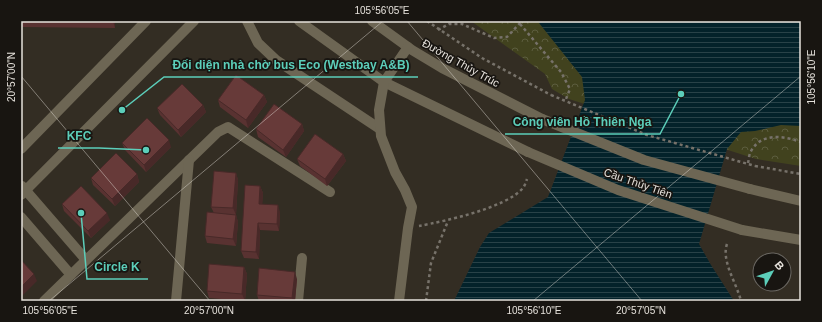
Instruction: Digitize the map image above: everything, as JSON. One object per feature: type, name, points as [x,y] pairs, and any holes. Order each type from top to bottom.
[{"type":"street","points":[[21,148],[146,21]]},
{"type":"street","points":[[86,260],[22,190],[194,21]]},
{"type":"street","points":[[247,21],[258,43],[276,60],[380,129]]},
{"type":"street","points":[[299,21],[384,82]]},
{"type":"street","name":"Đường Thủy Trúc","points":[[372,21],[408,47],[442,68],[542,119],[644,160],[750,189],[801,201]]},
{"type":"street","points":[[399,301],[412,208],[406,190],[395,172],[381,136],[379,110],[384,82],[408,47]]},
{"type":"street","name":"Cầu Thủy Tiên","points":[[384,82],[528,152],[618,190],[742,230],[801,240]]},
{"type":"street","points":[[44,301],[218,132],[228,127],[330,192]]},
{"type":"street","points":[[176,301],[189,160]]},
{"type":"street","points":[[21,217],[71,275]]},
{"type":"street","points":[[298,301],[302,258]]},
{"type":"path","points":[[427,21],[438,30],[482,58],[551,95],[647,136],[755,166],[801,174]]},
{"type":"path","points":[[438,30],[449,24],[462,24],[494,38],[507,37],[522,21]]},
{"type":"path","points":[[520,24],[561,72],[570,89],[566,99]]},
{"type":"path","points":[[748,163],[751,151],[760,142],[771,137],[786,137],[801,142]]},
{"type":"path","points":[[408,228],[448,220],[476,212],[509,199],[523,188],[527,179]]},
{"type":"path","points":[[426,301],[431,263],[448,220]]},
{"type":"path","points":[[727,244],[725,251],[728,266],[738,289],[741,301]]},
{"type":"green space","points":[[471,21],[801,21],[801,166],[756,159],[569,99],[552,89],[545,74]]},
{"type":"water","points":[[540,21],[801,21],[801,126],[781,125],[755,131],[741,132],[727,149],[699,244],[734,301],[454,301],[480,247],[489,233],[548,197],[585,100],[582,77],[539,23]]},
{"type":"building","points":[[236,75],[264,95],[246,120],[218,100]]},
{"type":"building","points":[[182,84],[203,105],[178,130],[157,108]]},
{"type":"building","points":[[274,104],[302,124],[283,150],[256,129]]},
{"type":"building","points":[[147,118],[169,140],[144,165],[122,143]]},
{"type":"building","points":[[315,134],[343,154],[325,179],[297,159]]},
{"type":"building","points":[[116,153],[137,174],[112,199],[91,178]]},
{"type":"building","points":[[214,171],[236,173],[233,208],[211,207]]},
{"type":"building","points":[[245,185],[260,186],[259,204],[278,205],[277,224],[258,223],[256,252],[241,251]]},
{"type":"building","points":[[81,186],[107,213],[88,231],[62,204]]},
{"type":"building","points":[[207,212],[236,215],[233,239],[205,236]]},
{"type":"building","points":[[21,260],[34,274],[21,287]]},
{"type":"building","points":[[209,264],[244,267],[242,294],[207,291]]},
{"type":"building","points":[[259,268],[295,272],[292,298],[257,295]]},
{"type":"place","name":"Công viên Hồ Thiên Nga","points":[[681,94]]},
{"type":"place","name":"Đối diện nhà chờ bus Eco (Westbay A&B)","points":[[122,110]]},
{"type":"place","name":"KFC","points":[[146,150]]},
{"type":"place","name":"Circle K","points":[[81,213]]}]
